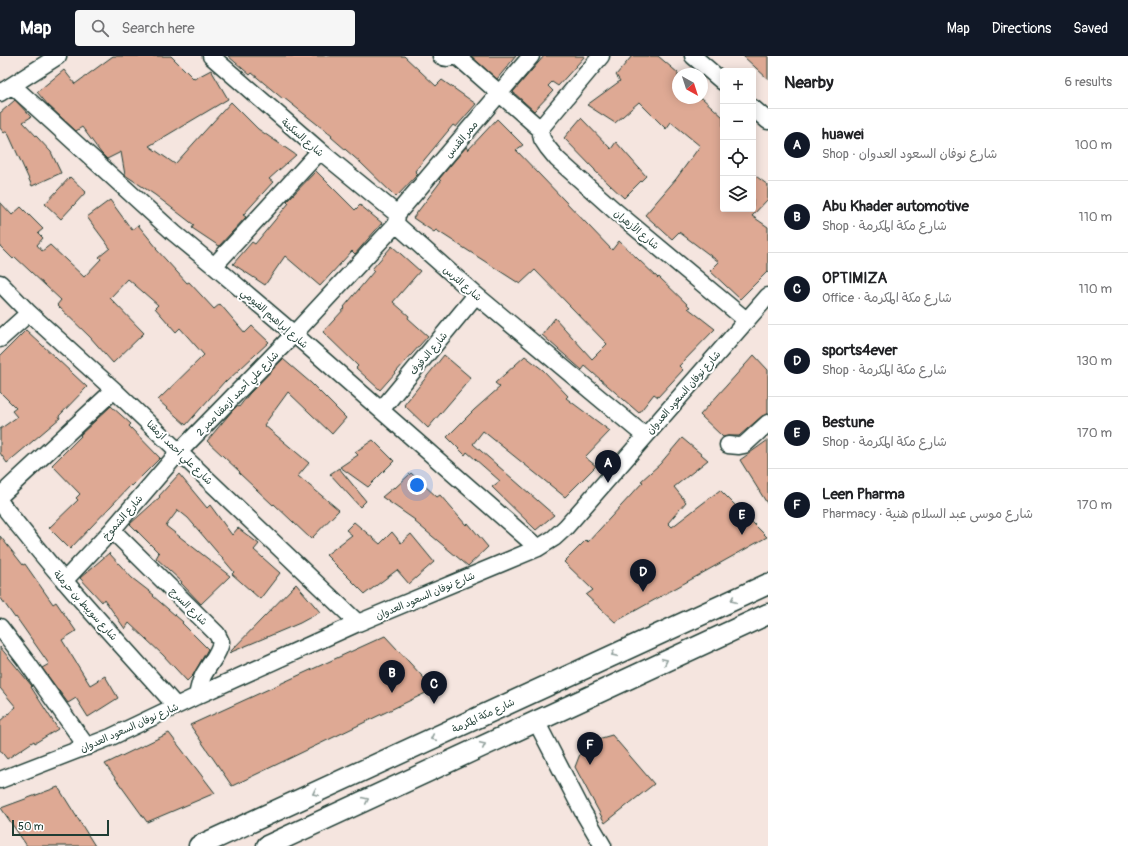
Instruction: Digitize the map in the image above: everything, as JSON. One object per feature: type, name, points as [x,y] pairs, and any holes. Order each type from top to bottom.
[{"type":"main road","name":"شارع مكة المكرمة","points":[[199,846],[768,584]]},
{"type":"main road","points":[[267,846],[768,614]]},
{"type":"street","points":[[7,89],[58,56]]},
{"type":"street","name":"شارع السكينة","points":[[211,56],[397,219]]},
{"type":"street","points":[[441,56],[444,58],[457,56]]},
{"type":"street","name":"شارع الأزهران","points":[[457,56],[540,129],[542,139],[557,159],[614,210],[746,320]]},
{"type":"street","name":"ممر القدس","points":[[397,219],[499,93],[531,56]]},
{"type":"street","points":[[540,129],[601,56]]},
{"type":"street","points":[[693,56],[720,79]]},
{"type":"street","name":"شارع إبراهيم الفيومي","points":[[7,89],[63,133],[174,233],[294,334],[538,548]]},
{"type":"street","points":[[756,111],[768,121]]},
{"type":"street","points":[[214,266],[320,151]]},
{"type":"street","points":[[294,334],[397,219]]},
{"type":"street","name":"شارع الترس","points":[[397,219],[476,295],[645,436]]},
{"type":"street","name":"شارع علي أحمد ازمقنا","points":[[0,283],[29,313],[114,390],[358,623]]},
{"type":"street","name":"شارع الدفوف","points":[[381,410],[476,295]]},
{"type":"street","name":"شارع نوفان السعود العدوان","points":[[0,780],[87,747],[358,623],[538,548],[554,538],[566,527],[768,296]]},
{"type":"street","points":[[0,339],[29,313]]},
{"type":"street","name":"شارع علي أحمد ازمقنا ممر 2","points":[[179,452],[294,334]]},
{"type":"street","points":[[0,496],[114,390]]},
{"type":"street","points":[[728,445],[744,445],[768,423]]},
{"type":"street","name":"شارع الشموخ","points":[[64,581],[112,530],[179,452]]},
{"type":"street","name":"شارع سويبط بن حرملة","points":[[0,502],[64,581],[176,706]]},
{"type":"street","name":"شارع السرج","points":[[112,530],[216,634],[221,642],[217,656],[206,670],[202,678],[197,696]]},
{"type":"street","points":[[0,627],[87,747]]},
{"type":"street","points":[[536,721],[583,812],[603,846]]},
{"type":"building","points":[[113,56],[171,56],[194,79],[211,70],[228,99],[149,146],[175,164],[231,102],[258,129],[296,155],[269,179],[273,182],[243,215],[246,217],[219,246],[192,228],[194,225],[155,195],[125,175],[121,152],[107,159],[82,127],[76,131],[48,105],[37,92],[64,70],[75,84]]},
{"type":"building","points":[[228,56],[404,56],[436,86],[442,80],[476,104],[456,127],[453,125],[415,171],[418,174],[396,197],[361,163],[331,137],[332,136],[284,98],[283,99],[252,73],[250,75]]},
{"type":"building","points":[[471,56],[516,56],[497,79]]},
{"type":"building","points":[[544,56],[585,56],[558,86],[552,82],[548,86],[553,91],[534,111],[513,92]]},
{"type":"building","points":[[632,56],[658,56],[672,68],[672,104],[708,103],[720,114],[720,212],[756,212],[752,216],[768,227],[768,271],[740,299],[710,271],[719,262],[679,232],[672,239],[645,215],[676,179],[700,146],[671,122],[666,129],[639,102],[615,123],[587,105],[620,81],[616,75]]},
{"type":"building","points":[[743,56],[768,56],[768,79]]},
{"type":"building","points":[[15,100],[31,117],[23,122],[51,152],[61,173],[32,186],[7,131],[4,133],[0,128],[0,113]]},
{"type":"building","points":[[581,118],[611,149],[616,142],[646,176],[624,198],[595,171],[564,138]]},
{"type":"building","points":[[497,119],[523,145],[516,150],[612,250],[619,241],[690,307],[688,308],[715,329],[679,366],[683,370],[658,397],[654,394],[639,413],[585,366],[582,370],[542,335],[555,318],[592,359],[607,344],[535,270],[520,284],[436,230],[434,232],[413,218],[441,181],[439,179],[466,147],[468,150]]},
{"type":"building","points":[[316,171],[355,210],[360,205],[382,223],[355,254],[352,251],[320,286],[285,256],[265,285],[233,264],[252,242],[255,244],[289,203],[287,201]]},
{"type":"building","points":[[756,176],[768,185],[768,199],[756,212]]},
{"type":"building","points":[[70,177],[86,192],[61,219],[45,204]]},
{"type":"building","points":[[110,200],[132,230],[138,225],[157,248],[156,249],[187,283],[189,282],[214,309],[220,304],[245,333],[252,326],[269,342],[226,382],[225,381],[186,425],[158,400],[204,355],[180,328],[176,332],[155,308],[158,305],[128,279],[110,298],[144,333],[113,363],[90,337],[57,305],[61,300],[15,257],[13,259],[0,246],[0,202],[12,215],[21,207],[43,229],[38,233],[43,238],[37,245],[42,251],[50,245],[84,277],[101,259],[99,257],[110,248],[87,217]]},
{"type":"building","points":[[392,246],[420,271],[393,302],[428,336],[380,390],[356,368],[358,366],[323,332],[345,308],[344,307],[374,271],[372,269]]},
{"type":"building","points":[[26,330],[87,387],[59,416],[60,418],[7,463],[0,453],[0,429],[17,417],[12,411],[16,408],[0,392],[0,356]]},
{"type":"building","points":[[444,355],[471,378],[428,428],[404,405]]},
{"type":"building","points":[[754,355],[768,370],[768,414],[762,416],[739,436],[723,437],[700,415]]},
{"type":"building","points":[[525,356],[543,370],[568,396],[566,398],[610,431],[585,457],[596,466],[565,497],[483,431],[473,444],[554,515],[536,530],[492,487],[500,481],[467,452],[465,455],[447,437],[500,387],[495,383]]},
{"type":"building","points":[[283,359],[311,383],[346,418],[332,434],[288,392],[264,425],[309,463],[298,476],[339,510],[311,539],[239,473],[240,472],[207,441],[232,411],[237,406],[239,407],[249,394]]},
{"type":"building","points":[[111,406],[131,424],[129,426],[160,458],[132,486],[131,485],[70,549],[49,528],[78,500],[76,498],[80,494],[52,465],[81,436],[80,435]]},
{"type":"building","points":[[682,438],[708,460],[674,487],[686,502],[668,523],[672,527],[720,490],[767,537],[615,622],[586,595],[593,590],[564,562],[586,540],[588,542],[643,482],[641,481],[660,464]]},
{"type":"building","points":[[373,440],[394,461],[368,487],[340,467],[358,455],[355,452]]},
{"type":"building","points":[[768,440],[768,505],[740,460]]},
{"type":"building","points":[[339,468],[366,501],[360,507],[330,474]]},
{"type":"building","points":[[411,473],[437,497],[440,495],[466,525],[468,523],[488,547],[468,566],[414,521],[415,520],[382,497],[394,487],[395,488]]},
{"type":"building","points":[[179,474],[207,508],[210,505],[232,535],[238,528],[259,544],[254,550],[280,573],[260,599],[232,574],[234,572],[188,518],[178,510],[166,526],[230,576],[201,604],[181,583],[182,582],[156,558],[159,553],[130,524],[160,497],[159,496]]},
{"type":"building","points":[[354,522],[380,544],[392,532],[401,543],[411,534],[434,562],[409,584],[397,570],[365,594],[326,555],[352,535],[346,530]]},
{"type":"building","points":[[0,536],[23,565],[25,564],[53,604],[56,602],[76,631],[62,640],[90,685],[105,676],[118,698],[88,717],[76,698],[68,703],[42,668],[49,664],[0,597]]},
{"type":"building","points":[[109,553],[132,578],[154,595],[153,596],[183,622],[182,623],[208,649],[193,675],[187,681],[163,655],[129,623],[125,629],[104,599],[102,602],[80,578]]},
{"type":"building","points":[[296,584],[320,612],[300,623],[229,653]]},
{"type":"building","points":[[385,636],[434,689],[232,786],[190,725]]},
{"type":"building","points":[[0,647],[32,686],[31,687],[58,729],[35,743],[34,741],[7,759],[0,750],[0,721],[16,707],[0,688]]},
{"type":"building","points":[[169,733],[215,793],[147,822],[105,764]]},
{"type":"building","points":[[612,735],[654,784],[605,823],[575,767],[580,754],[587,746],[598,739]]},
{"type":"building","points":[[58,787],[95,846],[27,846],[1,808]]},
{"type":"place","name":"huawei","points":[[608,483]]},
{"type":"place","name":"Bestune","points":[[742,535]]},
{"type":"place","name":"sports4ever","points":[[643,592]]},
{"type":"place","name":"Abu Khader automotive","points":[[392,693]]},
{"type":"place","name":"OPTIMIZA","points":[[434,704]]},
{"type":"place","name":"Leen Pharma","points":[[590,765]]}]
